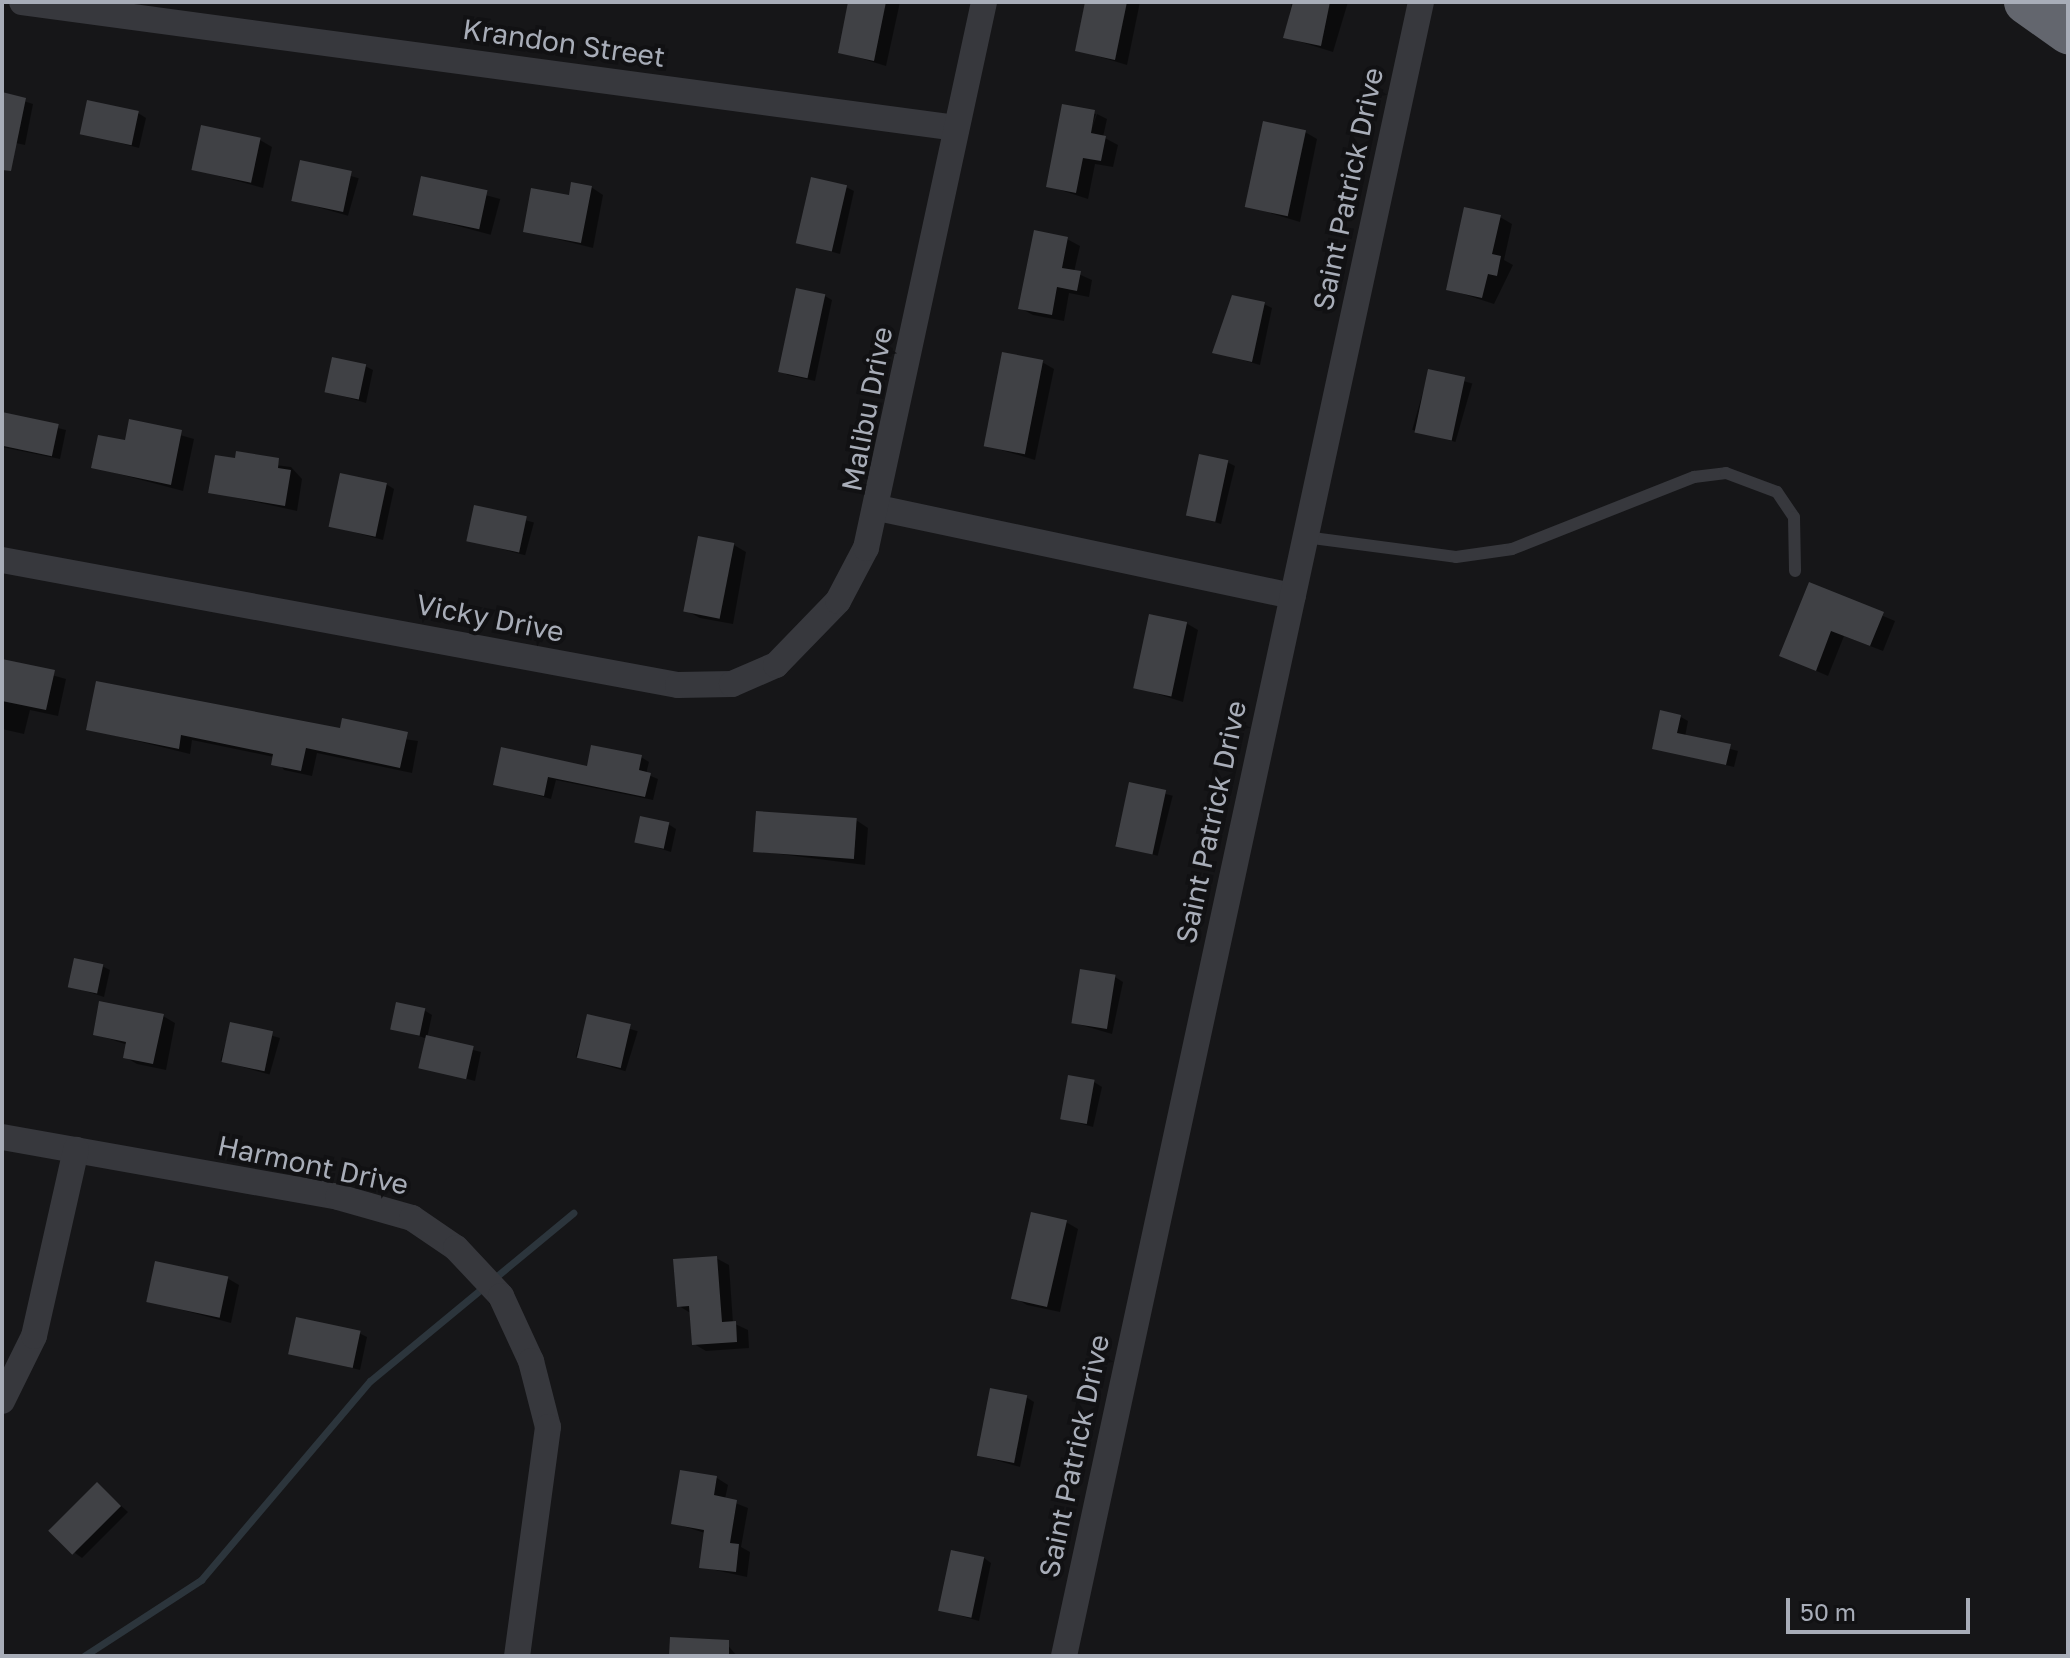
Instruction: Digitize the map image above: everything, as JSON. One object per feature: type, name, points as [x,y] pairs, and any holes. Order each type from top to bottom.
[{"type":"highway","points":[[2026,2],[2068,32]]},
{"type":"street","name":"Krandon Street","points":[[22,2],[956,128]]},
{"type":"street","name":"Malibu Drive","points":[[984,2],[878,508],[1293,596]]},
{"type":"street","name":"Saint Patrick Drive","points":[[1064,1656],[1421,2]]},
{"type":"street","name":"Vicky Drive","points":[[2,560],[703,686],[753,677],[798,648],[854,576],[878,508]]},
{"type":"street","name":"Harmont Drive","points":[[2,1137],[412,1218],[456,1248],[501,1296],[531,1361],[548,1427],[545,1491],[517,1656]]},
{"type":"street","points":[[2,1401],[34,1336],[76,1150]]},
{"type":"lane","points":[[1305,537],[1456,557],[1512,549],[1694,477],[1726,473],[1777,492],[1794,517],[1795,571]]},
{"type":"building","points":[[848,2],[886,2],[874,61],[838,53]]},
{"type":"building","points":[[1085,2],[1127,2],[1115,60],[1075,51]]},
{"type":"building","points":[[1293,2],[1330,2],[1321,46],[1283,38]]},
{"type":"building","points":[[2,92],[26,98],[11,171],[2,170]]},
{"type":"building","points":[[87,100],[139,111],[132,145],[80,134]]},
{"type":"building","points":[[1062,104],[1095,110],[1091,133],[1106,136],[1101,161],[1083,158],[1076,193],[1046,187]]},
{"type":"building","points":[[1263,121],[1306,130],[1288,216],[1245,207]]},
{"type":"building","points":[[201,125],[261,138],[251,183],[191,170]]},
{"type":"building","points":[[300,160],[352,171],[343,212],[291,201]]},
{"type":"building","points":[[421,176],[488,190],[479,229],[413,215]]},
{"type":"building","points":[[811,177],[847,185],[832,252],[796,243]]},
{"type":"building","points":[[571,182],[592,186],[581,243],[523,232],[531,188],[569,195]]},
{"type":"building","points":[[1464,207],[1501,215],[1492,254],[1501,256],[1497,276],[1488,274],[1482,298],[1446,290]]},
{"type":"building","points":[[1034,230],[1068,237],[1062,268],[1081,271],[1077,291],[1057,287],[1052,315],[1018,309]]},
{"type":"building","points":[[796,288],[825,294],[807,378],[778,372]]},
{"type":"building","points":[[1232,295],[1265,302],[1252,362],[1212,353]]},
{"type":"building","points":[[1002,352],[1043,360],[1025,454],[984,446]]},
{"type":"building","points":[[332,357],[366,364],[359,399],[325,392]]},
{"type":"building","points":[[1428,369],[1465,377],[1452,440],[1414,433]]},
{"type":"building","points":[[2,412],[59,424],[52,456],[2,446]]},
{"type":"building","points":[[129,419],[182,430],[171,485],[91,468],[98,435],[125,440]]},
{"type":"building","points":[[236,451],[279,458],[278,468],[291,470],[285,506],[208,493],[215,455],[235,458]]},
{"type":"building","points":[[1199,454],[1228,460],[1215,522],[1186,516]]},
{"type":"building","points":[[340,473],[387,483],[376,537],[329,527]]},
{"type":"building","points":[[474,505],[527,516],[519,552],[466,541]]},
{"type":"building","points":[[698,536],[734,543],[720,619],[683,612]]},
{"type":"building","points":[[1809,582],[1884,612],[1870,646],[1831,631],[1816,671],[1779,656]]},
{"type":"building","points":[[1149,614],[1187,622],[1171,696],[1133,688]]},
{"type":"building","points":[[2,659],[55,670],[46,710],[2,701]]},
{"type":"building","points":[[96,681],[340,728],[342,718],[408,732],[400,768],[306,748],[301,771],[271,765],[273,754],[181,735],[179,749],[86,730]]},
{"type":"building","points":[[1660,710],[1681,715],[1677,733],[1731,744],[1726,765],[1652,749]]},
{"type":"building","points":[[591,745],[642,755],[639,770],[651,773],[645,797],[548,777],[544,796],[493,785],[501,747],[587,766]]},
{"type":"building","points":[[1129,782],[1166,790],[1152,854],[1115,847]]},
{"type":"building","points":[[756,811],[857,818],[854,859],[753,852]]},
{"type":"building","points":[[640,816],[669,822],[664,849],[634,842]]},
{"type":"building","points":[[74,958],[103,964],[97,994],[68,987]]},
{"type":"building","points":[[1080,969],[1116,975],[1107,1029],[1071,1023]]},
{"type":"building","points":[[99,1001],[164,1014],[153,1064],[123,1058],[126,1042],[93,1035]]},
{"type":"building","points":[[396,1002],[425,1008],[420,1036],[390,1029]]},
{"type":"building","points":[[587,1014],[631,1024],[621,1068],[577,1058]]},
{"type":"building","points":[[230,1022],[273,1031],[265,1071],[221,1062]]},
{"type":"building","points":[[426,1035],[474,1046],[466,1079],[418,1068]]},
{"type":"building","points":[[1068,1075],[1095,1080],[1087,1124],[1060,1119]]},
{"type":"building","points":[[1031,1212],[1067,1220],[1047,1307],[1011,1299]]},
{"type":"building","points":[[717,1256],[722,1322],[736,1321],[737,1342],[692,1345],[689,1306],[677,1307],[673,1259]]},
{"type":"building","points":[[155,1261],[228,1277],[220,1318],[146,1302]]},
{"type":"building","points":[[296,1317],[361,1331],[353,1368],[288,1354]]},
{"type":"building","points":[[990,1388],[1027,1395],[1014,1463],[977,1456]]},
{"type":"building","points":[[680,1470],[717,1476],[714,1495],[737,1500],[730,1543],[739,1544],[736,1572],[699,1568],[704,1530],[671,1524]]},
{"type":"building","points":[[97,1482],[121,1506],[72,1555],[48,1531]]},
{"type":"building","points":[[951,1550],[984,1557],[971,1618],[938,1611]]},
{"type":"building","points":[[670,1637],[729,1640],[729,1656],[669,1656]]},
{"type":"waterway","points":[[84,1656],[201,1580],[370,1381],[573,1213]]}]
